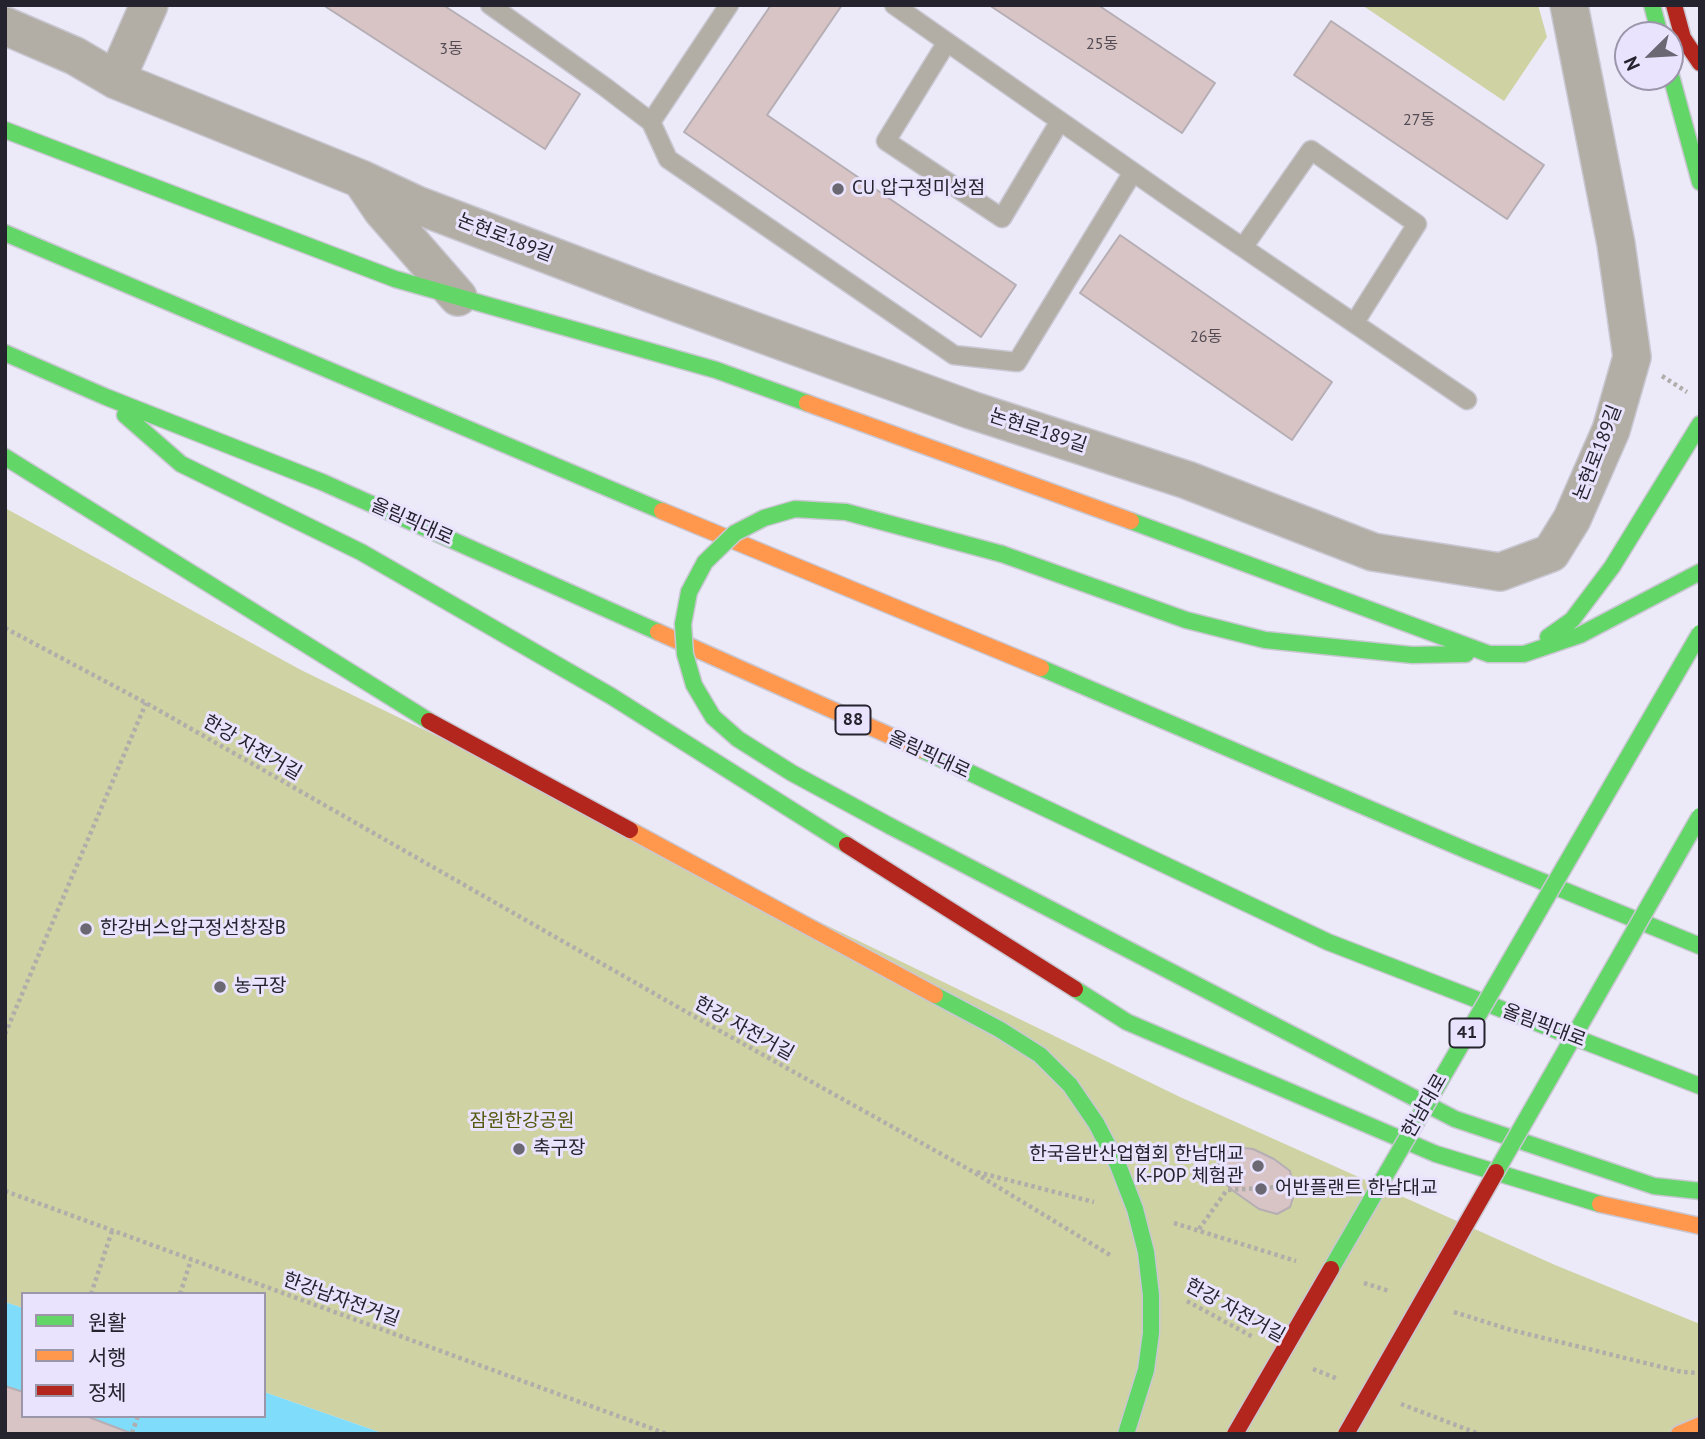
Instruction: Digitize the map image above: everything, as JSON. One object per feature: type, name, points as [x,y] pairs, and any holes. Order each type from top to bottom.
[{"type":"main road","points":[[1674,5],[1683,38],[1700,63]]},
{"type":"main road","points":[[1675,91],[1700,183]]},
{"type":"main road","points":[[5,130],[395,279],[716,370],[1489,654]]},
{"type":"main road","points":[[5,233],[1170,722],[1468,851],[1700,946]]},
{"type":"main road","name":"올림픽대로","points":[[5,354],[360,499],[906,744],[1328,942],[1700,1086]]},
{"type":"main road","points":[[106,397],[181,464],[361,552],[611,696],[1127,1022],[1436,1154],[1601,1204],[1700,1226]]},
{"type":"main road","points":[[1524,654],[1572,620],[1612,567],[1700,424]]},
{"type":"main road","points":[[5,457],[429,721],[999,1029],[1040,1055],[1070,1085],[1097,1123],[1118,1165],[1135,1209],[1146,1252],[1151,1295],[1151,1333],[1146,1370],[1126,1434]]},
{"type":"main road","points":[[1700,572],[1580,635],[1524,654],[1412,655],[1265,640],[1186,620],[1002,554],[846,512],[795,509],[764,518],[735,533],[705,562],[689,592],[682,624],[685,654],[694,685],[713,717],[738,739],[792,773],[1455,1119],[1654,1186],[1700,1191]]},
{"type":"main road","name":"한남대로","points":[[1235,1434],[1700,633]]},
{"type":"main road","points":[[1346,1434],[1700,816]]},
{"type":"main road","points":[[1679,1434],[1700,1425]]},
{"type":"street","points":[[116,80],[149,5]]},
{"type":"street","name":"논현로189길","points":[[5,26],[75,55],[116,80],[361,178],[417,205],[971,410],[1187,480],[1373,552],[1500,572],[1551,553],[1572,519],[1611,430],[1632,357],[1616,244],[1569,5]]},
{"type":"street","points":[[361,178],[382,210],[458,297]]},
{"type":"lane","points":[[490,5],[650,122],[668,159],[954,355],[1017,362],[1133,172]]},
{"type":"lane","points":[[650,122],[729,5]]},
{"type":"lane","points":[[894,5],[1467,400]]},
{"type":"lane","points":[[947,42],[886,141],[1002,218],[1060,121]]},
{"type":"lane","points":[[1244,246],[1311,150],[1417,224],[1355,321]]},
{"type":"path","name":"한강 자전거길","points":[[5,628],[146,704],[704,1022],[970,1170],[1121,1262]]},
{"type":"path","points":[[5,1034],[146,704]]},
{"type":"path","points":[[1199,1230],[1227,1190],[1297,1186]]},
{"type":"path","name":"한강남자전거길","points":[[5,1191],[667,1434]]},
{"type":"path","points":[[92,1292],[112,1231]]},
{"type":"path","points":[[181,1292],[191,1260]]},
{"type":"path","name":"한강 자전거길","points":[[1180,1297],[1264,1343]]},
{"type":"path","name":"한강 자전거길","points":[[1301,1363],[1339,1379]]},
{"type":"path","points":[[1389,1399],[1479,1434]]},
{"type":"green space","points":[[1362,5],[1538,5],[1547,37],[1504,101]]},
{"type":"green space","name":"잠원한강공원","points":[[5,508],[301,670],[1180,1097],[1555,1265],[1700,1324],[1700,1434],[385,1434],[266,1393],[266,1292],[21,1292],[21,1307],[5,1302]]},
{"type":"water","points":[[5,1302],[21,1307],[21,1418],[266,1418],[266,1393],[385,1434],[5,1434]]},
{"type":"building","points":[[323,5],[443,5],[580,94],[545,149]]},
{"type":"building","points":[[771,5],[842,5],[767,115],[1016,285],[981,337],[684,132]]},
{"type":"building","points":[[989,5],[1098,5],[1215,83],[1182,133]]},
{"type":"building","points":[[1331,21],[1544,165],[1507,219],[1294,75]]},
{"type":"building","points":[[1120,235],[1332,382],[1292,440],[1080,293]]},
{"type":"building","points":[[1223,1146],[1253,1149],[1274,1159],[1290,1171],[1295,1192],[1290,1207],[1277,1214],[1259,1209],[1232,1190],[1221,1179],[1217,1156]]},
{"type":"building","points":[[5,1386],[21,1391],[21,1418],[91,1418],[133,1434],[5,1434]]},
{"type":"traffic: fast","points":[[1652,5],[1656,21]]},
{"type":"traffic: fast","points":[[1675,91],[1700,182]]},
{"type":"traffic: fast","points":[[5,130],[395,279],[716,370],[807,403]]},
{"type":"traffic: fast","points":[[5,233],[662,511]]},
{"type":"traffic: fast","points":[[5,353],[106,397],[322,482],[658,632]]},
{"type":"traffic: fast","points":[[125,415],[181,464],[361,552],[611,696],[847,845]]},
{"type":"traffic: fast","points":[[1548,637],[1572,620],[1612,567],[1700,424]]},
{"type":"traffic: fast","points":[[5,457],[429,721]]},
{"type":"traffic: fast","points":[[890,826],[792,773],[738,739],[713,717],[694,685],[685,654],[683,624],[689,592],[705,562],[735,533],[764,518],[795,509],[846,512],[1002,554]]},
{"type":"traffic: fast","points":[[1131,521],[1489,654],[1524,654],[1580,635],[1700,572]]},
{"type":"traffic: fast","points":[[1002,554],[1186,620],[1265,640],[1412,655],[1466,654]]},
{"type":"traffic: fast","points":[[1331,1269],[1700,633]]},
{"type":"traffic: fast","points":[[1041,668],[1468,851],[1700,946]]},
{"type":"traffic: fast","points":[[922,750],[1328,942],[1700,1086]]},
{"type":"traffic: fast","points":[[1496,1172],[1700,816]]},
{"type":"traffic: fast","points":[[890,826],[1455,1119],[1654,1186],[1700,1191]]},
{"type":"traffic: fast","points":[[1075,989],[1127,1022],[1436,1154],[1600,1204]]},
{"type":"traffic: fast","points":[[935,995],[999,1029],[1040,1055],[1070,1085],[1096,1123],[1118,1165],[1135,1209],[1146,1252],[1151,1295],[1151,1333],[1146,1370],[1126,1434]]},
{"type":"traffic: slow","points":[[807,403],[1131,521]]},
{"type":"traffic: slow","points":[[662,511],[1041,668]]},
{"type":"traffic: slow","points":[[658,632],[922,750]]},
{"type":"traffic: slow","points":[[630,830],[935,995]]},
{"type":"traffic: slow","points":[[1600,1204],[1700,1226]]},
{"type":"traffic: slow","points":[[1679,1434],[1700,1425]]},
{"type":"traffic: jam","points":[[1674,5],[1683,38],[1700,63]]},
{"type":"traffic: jam","points":[[429,721],[630,830]]},
{"type":"traffic: jam","points":[[847,845],[1075,989]]},
{"type":"traffic: jam","points":[[1346,1434],[1496,1172]]},
{"type":"traffic: jam","points":[[1235,1434],[1331,1269]]},
{"type":"place","name":"CU 압구정미성점","points":[[838,189]]},
{"type":"place","name":"한강버스압구정선창장B","points":[[86,929]]},
{"type":"place","name":"농구장","points":[[220,987]]},
{"type":"place","name":"축구장","points":[[519,1149]]},
{"type":"place","name":"한국음반산업협회 한남대교 K-POP 체험관","points":[[1258,1166]]},
{"type":"place","name":"어반플랜트 한남대교","points":[[1261,1189]]}]
